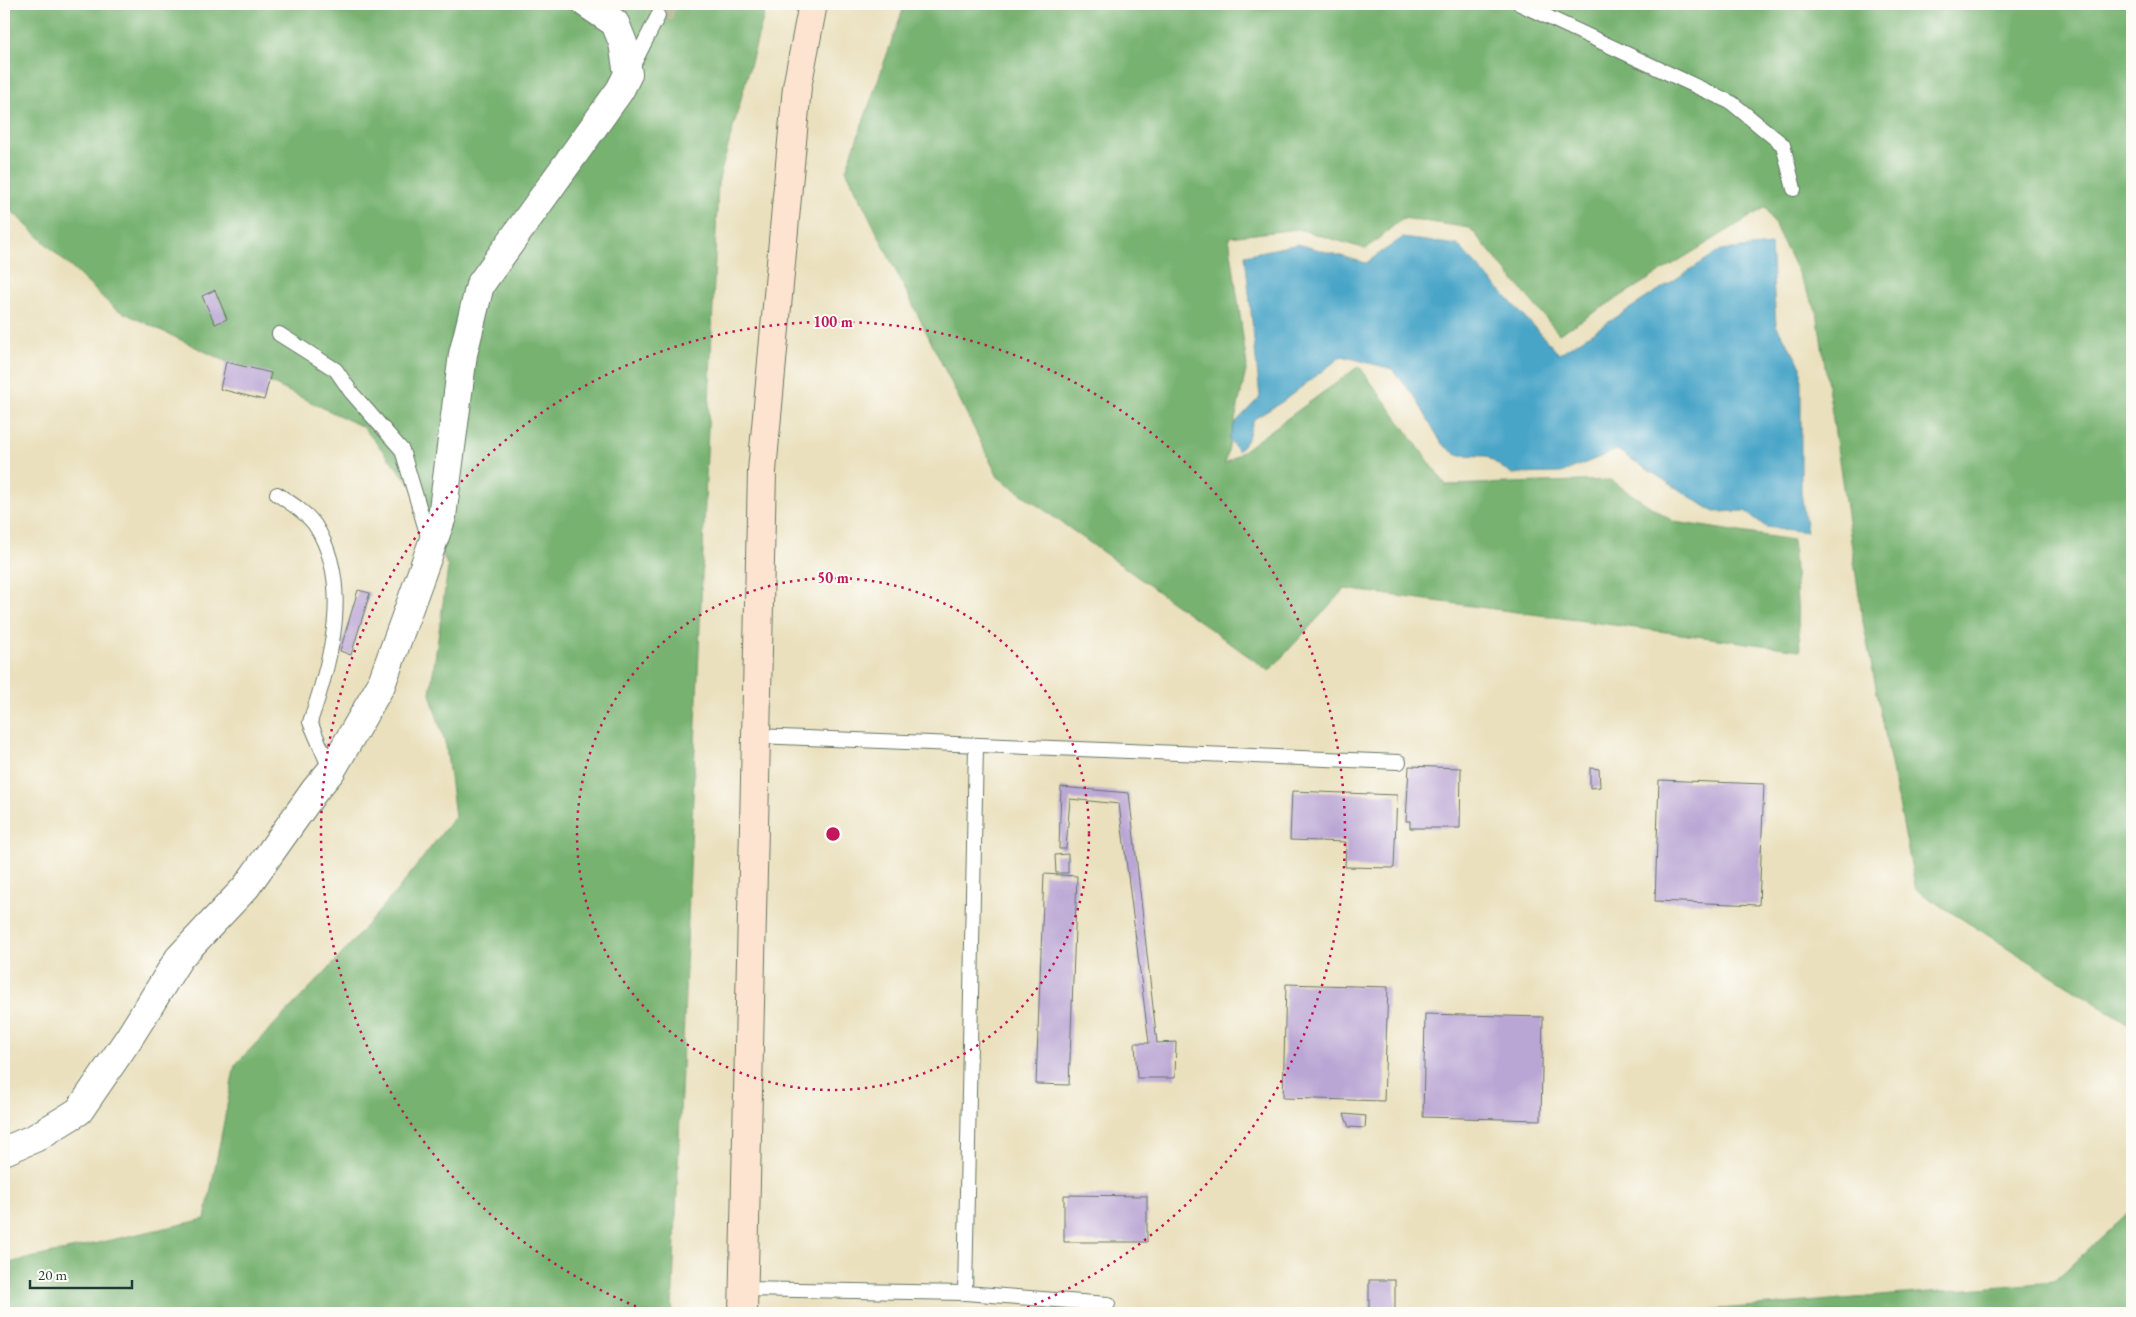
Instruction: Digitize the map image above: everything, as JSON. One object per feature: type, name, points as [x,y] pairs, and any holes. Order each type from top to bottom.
[{"type":"street","points":[[4,1151],[35,1138],[79,1111],[179,958],[246,887],[315,790],[331,771],[381,685],[442,517],[463,354],[480,285],[620,90],[628,74],[623,43],[615,23],[587,4]]},
{"type":"street","points":[[743,1301],[762,471],[797,87],[813,4]]},
{"type":"lane","points":[[1520,4],[1732,103],[1783,145],[1794,189]]},
{"type":"lane","points":[[628,74],[658,16]]},
{"type":"lane","points":[[279,334],[336,370],[351,392],[402,450],[432,548]]},
{"type":"lane","points":[[277,494],[314,524],[323,541],[331,567],[336,610],[326,677],[310,722],[331,771]]},
{"type":"lane","points":[[756,736],[1399,762]]},
{"type":"lane","points":[[965,1293],[976,745]]},
{"type":"lane","points":[[743,1301],[965,1293],[1108,1304]]},
{"type":"green space","points":[[4,4],[767,4],[718,183],[672,1313],[4,1313],[4,1264],[205,1219],[235,1065],[335,962],[401,886],[455,816],[446,746],[430,694],[448,568],[421,497],[363,427],[114,308],[4,204]]},
{"type":"green space","points":[[905,4],[2132,4],[2132,1026],[1916,890],[1863,622],[1817,312],[1766,207],[1559,334],[1470,228],[1403,218],[1366,249],[1298,229],[1229,237],[1247,366],[1225,464],[1359,366],[1446,485],[1610,480],[1674,522],[1793,540],[1800,650],[1345,589],[1269,671],[998,477],[846,170]]},
{"type":"green space","points":[[2132,1209],[2132,1313],[1670,1313],[2053,1282]]},
{"type":"water","points":[[1402,238],[1458,245],[1559,354],[1721,250],[1771,245],[1776,325],[1801,366],[1801,492],[1807,532],[1766,527],[1745,511],[1714,512],[1617,450],[1561,473],[1511,474],[1486,456],[1457,455],[1442,444],[1415,397],[1392,369],[1342,356],[1282,402],[1254,419],[1247,440],[1238,451],[1229,439],[1235,423],[1260,397],[1245,255],[1298,244],[1366,263]]},
{"type":"building","points":[[215,290],[227,319],[215,324],[202,296]]},
{"type":"building","points":[[226,362],[271,373],[264,400],[220,389]]},
{"type":"building","points":[[358,590],[370,593],[351,655],[340,651]]},
{"type":"building","points":[[1409,766],[1461,768],[1460,828],[1410,828],[1410,821],[1406,821]]},
{"type":"building","points":[[1590,768],[1599,769],[1600,787],[1590,788]]},
{"type":"building","points":[[1659,780],[1764,784],[1759,905],[1655,901]]},
{"type":"building","points":[[1061,787],[1129,793],[1157,1043],[1176,1042],[1175,1078],[1137,1078],[1135,1043],[1149,1043],[1119,804],[1070,799],[1066,849],[1059,849]]},
{"type":"building","points":[[1292,791],[1397,795],[1394,868],[1345,867],[1346,842],[1290,840]]},
{"type":"building","points":[[1068,854],[1068,873],[1056,873],[1055,855]]},
{"type":"building","points":[[1044,874],[1077,876],[1069,1085],[1036,1084]]},
{"type":"building","points":[[1286,984],[1388,987],[1384,1101],[1283,1098]]},
{"type":"building","points":[[1425,1014],[1543,1017],[1541,1120],[1423,1117]]},
{"type":"building","points":[[1344,1114],[1366,1116],[1365,1128],[1349,1127]]},
{"type":"building","points":[[1064,1195],[1147,1196],[1147,1242],[1064,1242]]},
{"type":"building","points":[[1369,1280],[1395,1280],[1395,1310],[1369,1310]]},
{"type":"tunnel","points":[[658,16],[664,4]]}]
